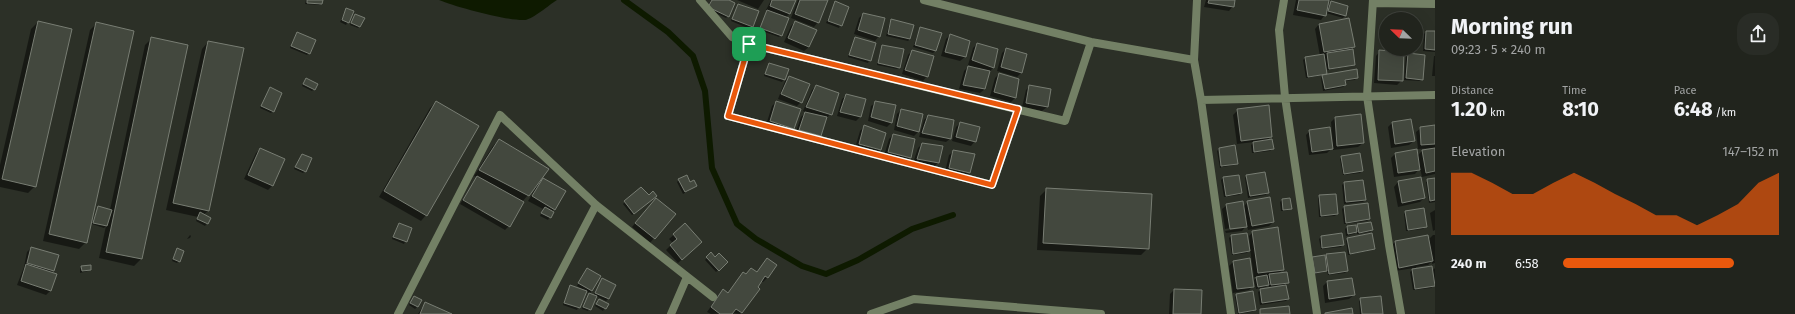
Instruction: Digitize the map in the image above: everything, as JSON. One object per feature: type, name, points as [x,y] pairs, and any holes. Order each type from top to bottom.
[{"type":"street","points":[[700,0],[732,37],[749,44],[1065,121],[1091,42]]},
{"type":"street","points":[[924,0],[1091,42],[1194,60]]},
{"type":"street","points":[[1197,0],[1194,60],[1232,314]]},
{"type":"street","points":[[1284,0],[1280,30],[1285,97],[1317,314]]},
{"type":"street","points":[[1401,314],[1389,245],[1367,96],[1373,2],[1435,4]]},
{"type":"street","points":[[749,44],[728,116],[992,185],[1018,109]]},
{"type":"street","points":[[1201,100],[1285,97],[1435,95]]},
{"type":"street","points":[[398,314],[500,115],[596,205],[713,297]]},
{"type":"street","points":[[539,314],[596,205]]},
{"type":"street","points":[[671,314],[688,277]]},
{"type":"street","points":[[871,314],[914,299],[1101,314]]},
{"type":"shaded area","points":[[439,0],[557,0],[537,15],[525,20],[517,20],[482,13]]},
{"type":"building","points":[[307,0],[323,0],[322,4],[307,3]]},
{"type":"building","points":[[712,0],[729,0],[735,3],[729,17],[708,7]]},
{"type":"building","points":[[772,0],[796,0],[790,14],[770,6]]},
{"type":"building","points":[[800,0],[828,0],[819,23],[795,14]]},
{"type":"building","points":[[1209,0],[1235,0],[1234,7],[1208,3]]},
{"type":"building","points":[[1299,0],[1329,0],[1326,16],[1297,10]]},
{"type":"building","points":[[835,1],[849,7],[842,26],[828,21]]},
{"type":"building","points":[[1331,1],[1348,6],[1346,16],[1328,11]]},
{"type":"building","points":[[738,4],[759,11],[753,27],[732,19]]},
{"type":"building","points":[[346,8],[354,11],[349,23],[342,20]]},
{"type":"building","points":[[767,10],[789,18],[782,36],[760,28]]},
{"type":"building","points":[[863,13],[885,18],[880,37],[858,30]]},
{"type":"building","points":[[355,14],[365,18],[360,27],[351,23]]},
{"type":"building","points":[[1349,18],[1355,47],[1324,52],[1319,24]]},
{"type":"building","points":[[891,19],[914,25],[910,39],[888,34]]},
{"type":"building","points":[[38,21],[72,29],[36,187],[2,179]]},
{"type":"building","points":[[795,21],[817,30],[809,47],[788,38]]},
{"type":"building","points":[[96,22],[134,31],[87,243],[49,234]]},
{"type":"building","points":[[920,27],[942,33],[936,51],[915,45]]},
{"type":"building","points":[[1426,31],[1435,31],[1435,50],[1425,49]]},
{"type":"building","points":[[297,32],[316,40],[310,54],[291,46]]},
{"type":"building","points":[[950,34],[970,41],[966,57],[945,52]]},
{"type":"building","points":[[151,37],[188,45],[142,259],[106,252]]},
{"type":"building","points":[[855,37],[876,43],[871,61],[849,55]]},
{"type":"building","points":[[208,41],[244,48],[209,211],[173,203]]},
{"type":"building","points":[[977,43],[998,49],[994,68],[972,60]]},
{"type":"building","points":[[882,45],[904,49],[900,68],[878,63]]},
{"type":"building","points":[[1006,48],[1027,54],[1022,73],[1001,67]]},
{"type":"building","points":[[1353,49],[1355,65],[1329,69],[1327,53]]},
{"type":"building","points":[[912,50],[934,56],[928,77],[905,70]]},
{"type":"building","points":[[1379,50],[1379,56],[1404,56],[1403,81],[1378,80]]},
{"type":"building","points":[[1324,54],[1327,74],[1308,77],[1305,57]]},
{"type":"building","points":[[1425,55],[1423,80],[1406,78],[1408,56]]},
{"type":"building","points":[[769,63],[789,69],[785,80],[765,74]]},
{"type":"building","points":[[968,66],[990,71],[985,89],[963,85]]},
{"type":"building","points":[[1357,69],[1358,78],[1345,80],[1346,85],[1325,89],[1322,75]]},
{"type":"building","points":[[999,73],[1019,79],[1016,98],[994,92]]},
{"type":"building","points":[[789,76],[810,84],[802,103],[781,94]]},
{"type":"building","points":[[306,78],[318,84],[315,90],[303,84]]},
{"type":"building","points":[[816,85],[839,93],[832,115],[806,107]]},
{"type":"building","points":[[1029,85],[1051,89],[1048,107],[1026,103]]},
{"type":"building","points":[[270,87],[282,93],[274,112],[261,106]]},
{"type":"building","points":[[846,94],[866,99],[861,117],[840,112]]},
{"type":"building","points":[[436,101],[479,126],[427,216],[384,191]]},
{"type":"building","points":[[776,101],[801,109],[794,129],[770,121]]},
{"type":"building","points":[[875,101],[896,105],[892,123],[871,117]]},
{"type":"building","points":[[1269,105],[1272,137],[1241,141],[1237,109]]},
{"type":"building","points":[[901,109],[923,114],[919,132],[897,126]]},
{"type":"building","points":[[805,112],[827,117],[821,136],[799,130]]},
{"type":"building","points":[[1361,114],[1364,143],[1337,146],[1335,117]]},
{"type":"building","points":[[928,115],[954,120],[951,139],[922,133]]},
{"type":"building","points":[[1411,119],[1415,141],[1395,144],[1392,122]]},
{"type":"building","points":[[960,122],[980,127],[976,142],[956,137]]},
{"type":"building","points":[[864,125],[886,133],[881,150],[859,144]]},
{"type":"building","points":[[1435,125],[1435,144],[1421,145],[1420,127]]},
{"type":"building","points":[[1330,127],[1333,149],[1312,152],[1309,130]]},
{"type":"building","points":[[893,134],[915,139],[911,158],[888,152]]},
{"type":"building","points":[[499,139],[549,169],[529,196],[479,170]]},
{"type":"building","points":[[1272,139],[1274,149],[1254,152],[1253,142]]},
{"type":"building","points":[[922,143],[943,146],[939,163],[917,159]]},
{"type":"building","points":[[1235,145],[1238,164],[1221,166],[1219,148]]},
{"type":"building","points":[[260,148],[285,159],[273,186],[248,175]]},
{"type":"building","points":[[1435,148],[1435,171],[1426,173],[1422,150]]},
{"type":"building","points":[[1417,149],[1420,170],[1398,173],[1395,153]]},
{"type":"building","points":[[953,150],[975,154],[970,173],[949,168]]},
{"type":"building","points":[[1360,153],[1363,171],[1344,174],[1341,156]]},
{"type":"building","points":[[302,154],[312,158],[306,172],[295,167]]},
{"type":"building","points":[[1265,172],[1269,193],[1250,196],[1246,175]]},
{"type":"building","points":[[687,175],[690,182],[694,180],[697,186],[685,192],[678,179]]},
{"type":"building","points":[[1239,175],[1242,193],[1226,196],[1223,177]]},
{"type":"building","points":[[477,176],[524,202],[510,227],[463,200]]},
{"type":"building","points":[[1421,177],[1425,198],[1402,203],[1398,181]]},
{"type":"building","points":[[543,178],[566,191],[555,210],[532,196]]},
{"type":"building","points":[[1435,178],[1435,200],[1430,201],[1427,179]]},
{"type":"building","points":[[1363,180],[1366,200],[1346,202],[1344,182]]},
{"type":"building","points":[[641,187],[649,195],[653,191],[657,196],[634,214],[624,201]]},
{"type":"building","points":[[1046,188],[1152,194],[1149,249],[1043,243]]},
{"type":"building","points":[[1336,194],[1338,214],[1321,216],[1319,195]]},
{"type":"building","points":[[1270,197],[1274,222],[1252,226],[1247,201]]},
{"type":"building","points":[[656,198],[676,214],[655,239],[635,223]]},
{"type":"building","points":[[1290,198],[1292,209],[1283,210],[1282,199]]},
{"type":"building","points":[[1243,201],[1247,227],[1230,229],[1226,204]]},
{"type":"building","points":[[1368,203],[1370,219],[1346,223],[1344,206]]},
{"type":"building","points":[[98,206],[112,210],[107,226],[93,223]]},
{"type":"building","points":[[545,207],[554,212],[551,218],[541,213]]},
{"type":"building","points":[[1424,208],[1427,227],[1408,230],[1405,211]]},
{"type":"building","points":[[200,212],[211,218],[208,224],[197,219]]},
{"type":"building","points":[[1371,222],[1373,230],[1359,233],[1357,224]]},
{"type":"building","points":[[399,223],[412,228],[407,242],[393,237]]},
{"type":"building","points":[[685,223],[702,242],[682,260],[670,245],[677,239],[673,234]]},
{"type":"building","points":[[1356,225],[1357,232],[1348,234],[1347,226]]},
{"type":"building","points":[[1278,227],[1284,270],[1258,273],[1252,231]]},
{"type":"building","points":[[1247,233],[1250,251],[1233,254],[1231,235]]},
{"type":"building","points":[[1342,233],[1344,245],[1322,248],[1321,236]]},
{"type":"building","points":[[1372,233],[1375,249],[1350,254],[1347,238]]},
{"type":"building","points":[[1428,235],[1433,261],[1399,268],[1395,241]]},
{"type":"building","points":[[31,247],[59,255],[54,271],[27,263]]},
{"type":"building","points":[[177,248],[184,251],[180,262],[173,259]]},
{"type":"building","points":[[711,252],[715,257],[719,253],[728,262],[719,271],[706,257]]},
{"type":"building","points":[[1345,252],[1348,271],[1329,274],[1326,254]]},
{"type":"building","points":[[1325,255],[1327,271],[1315,273],[1312,257]]},
{"type":"building","points":[[767,258],[777,265],[768,278],[765,276],[758,287],[760,289],[742,313],[736,309],[732,314],[720,314],[711,307],[723,289],[728,293],[743,272],[746,274],[751,268],[757,272]]},
{"type":"building","points":[[1250,258],[1254,287],[1237,289],[1233,261]]},
{"type":"building","points":[[26,264],[57,274],[51,291],[21,281]]},
{"type":"building","points":[[91,265],[91,270],[82,271],[81,266]]},
{"type":"building","points":[[1432,266],[1435,286],[1415,289],[1412,269]]},
{"type":"building","points":[[587,268],[601,276],[592,291],[578,283]]},
{"type":"building","points":[[1287,272],[1289,283],[1271,285],[1269,274]]},
{"type":"building","points":[[1267,275],[1269,285],[1258,287],[1256,277]]},
{"type":"building","points":[[602,278],[616,285],[609,299],[595,293]]},
{"type":"building","points":[[1352,278],[1355,295],[1329,299],[1327,281]]},
{"type":"building","points":[[570,285],[587,291],[580,308],[564,303]]},
{"type":"building","points":[[1286,285],[1289,299],[1262,303],[1260,289]]},
{"type":"building","points":[[1174,289],[1202,290],[1201,314],[1173,314]]},
{"type":"building","points":[[1253,291],[1256,310],[1239,313],[1236,294]]},
{"type":"building","points":[[589,293],[597,296],[591,310],[583,307]]},
{"type":"building","points":[[414,296],[422,300],[418,307],[410,303]]},
{"type":"building","points":[[1381,296],[1383,314],[1362,314],[1360,298]]},
{"type":"building","points":[[599,299],[609,304],[606,309],[596,304]]},
{"type":"building","points":[[425,302],[452,314],[420,314]]},
{"type":"building","points":[[1289,306],[1290,314],[1260,314],[1260,309]]},
{"type":"building","points":[[1352,308],[1353,314],[1325,314],[1325,313]]},
{"type":"waterway","points":[[624,0],[668,32],[693,56],[705,91],[712,168],[737,224],[756,239],[802,266],[826,274],[858,260],[912,229],[953,215]]},
{"type":"route","points":[[749,44],[1018,109],[992,185],[728,116],[749,44]]}]
